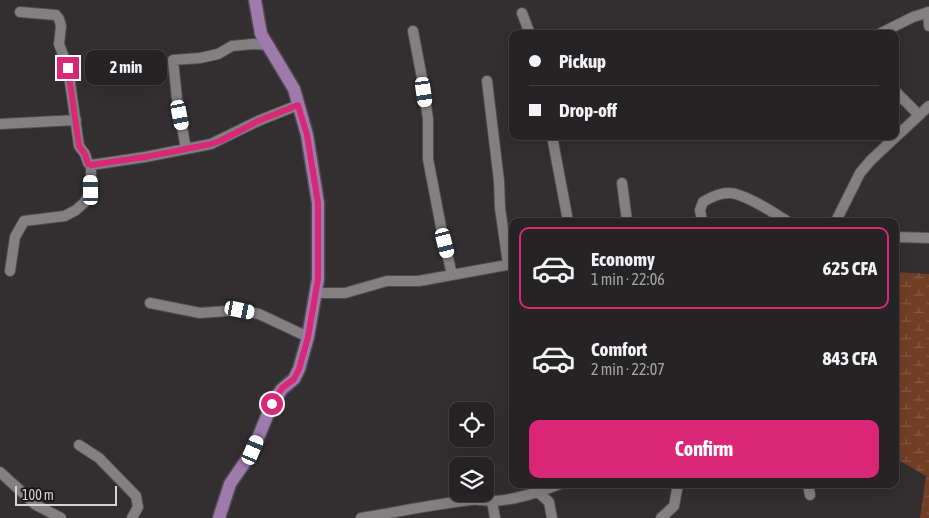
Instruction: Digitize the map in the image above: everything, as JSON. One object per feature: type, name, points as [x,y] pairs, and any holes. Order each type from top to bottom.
[{"type":"main road","points":[[219,518],[230,484],[253,450],[272,404],[282,388],[294,379],[308,337],[318,279],[318,203],[307,135],[294,89],[261,34],[255,0]]},
{"type":"street","points":[[10,271],[15,238],[21,224],[27,219],[65,216],[84,203],[91,190],[91,165],[88,164],[85,154],[79,146],[68,68],[59,44],[60,19],[56,15],[20,12]]},
{"type":"street","points":[[887,30],[928,12],[929,26]]},
{"type":"street","points":[[522,13],[528,30]]},
{"type":"street","points":[[413,31],[428,119],[428,159],[452,275]]},
{"type":"street","points":[[186,149],[177,99],[173,60],[200,58],[218,54],[232,46],[267,45]]},
{"type":"street","points":[[487,81],[499,181],[500,208],[509,258]]},
{"type":"street","points":[[899,95],[919,115]]},
{"type":"street","points":[[91,165],[186,149],[220,141],[258,121],[298,105]]},
{"type":"street","points":[[899,134],[929,106]]},
{"type":"street","points":[[0,124],[76,120]]},
{"type":"street","points":[[553,140],[567,218]]},
{"type":"street","points":[[837,218],[860,173],[892,140]]},
{"type":"street","points":[[622,183],[628,218]]},
{"type":"street","points":[[701,218],[700,210],[703,202],[717,195],[731,192],[739,194],[782,218]]},
{"type":"street","points":[[899,237],[929,238]]},
{"type":"street","points":[[316,293],[345,293],[387,281],[419,281],[509,264]]},
{"type":"street","points":[[150,303],[200,313],[240,310],[259,314],[308,337]]},
{"type":"street","points":[[79,444],[99,458],[136,496],[138,507],[132,518]]},
{"type":"street","points":[[0,472],[36,505],[61,518]]},
{"type":"street","points":[[494,501],[508,500],[552,488]]},
{"type":"street","points":[[661,518],[674,506],[677,488]]},
{"type":"street","points":[[809,488],[810,495]]},
{"type":"street","points":[[538,492],[549,502],[552,518]]},
{"type":"street","points":[[362,518],[411,508],[458,502]]},
{"type":"street","points":[[492,502],[495,518]]},
{"type":"green space","points":[[899,272],[929,274],[929,518],[920,518],[926,476],[899,460]]},
{"type":"route","points":[[68,68],[79,146],[85,154],[88,164],[91,165],[211,144],[258,121],[298,105],[307,135],[318,203],[318,279],[308,337],[299,369],[291,383],[282,388],[272,404]]}]
